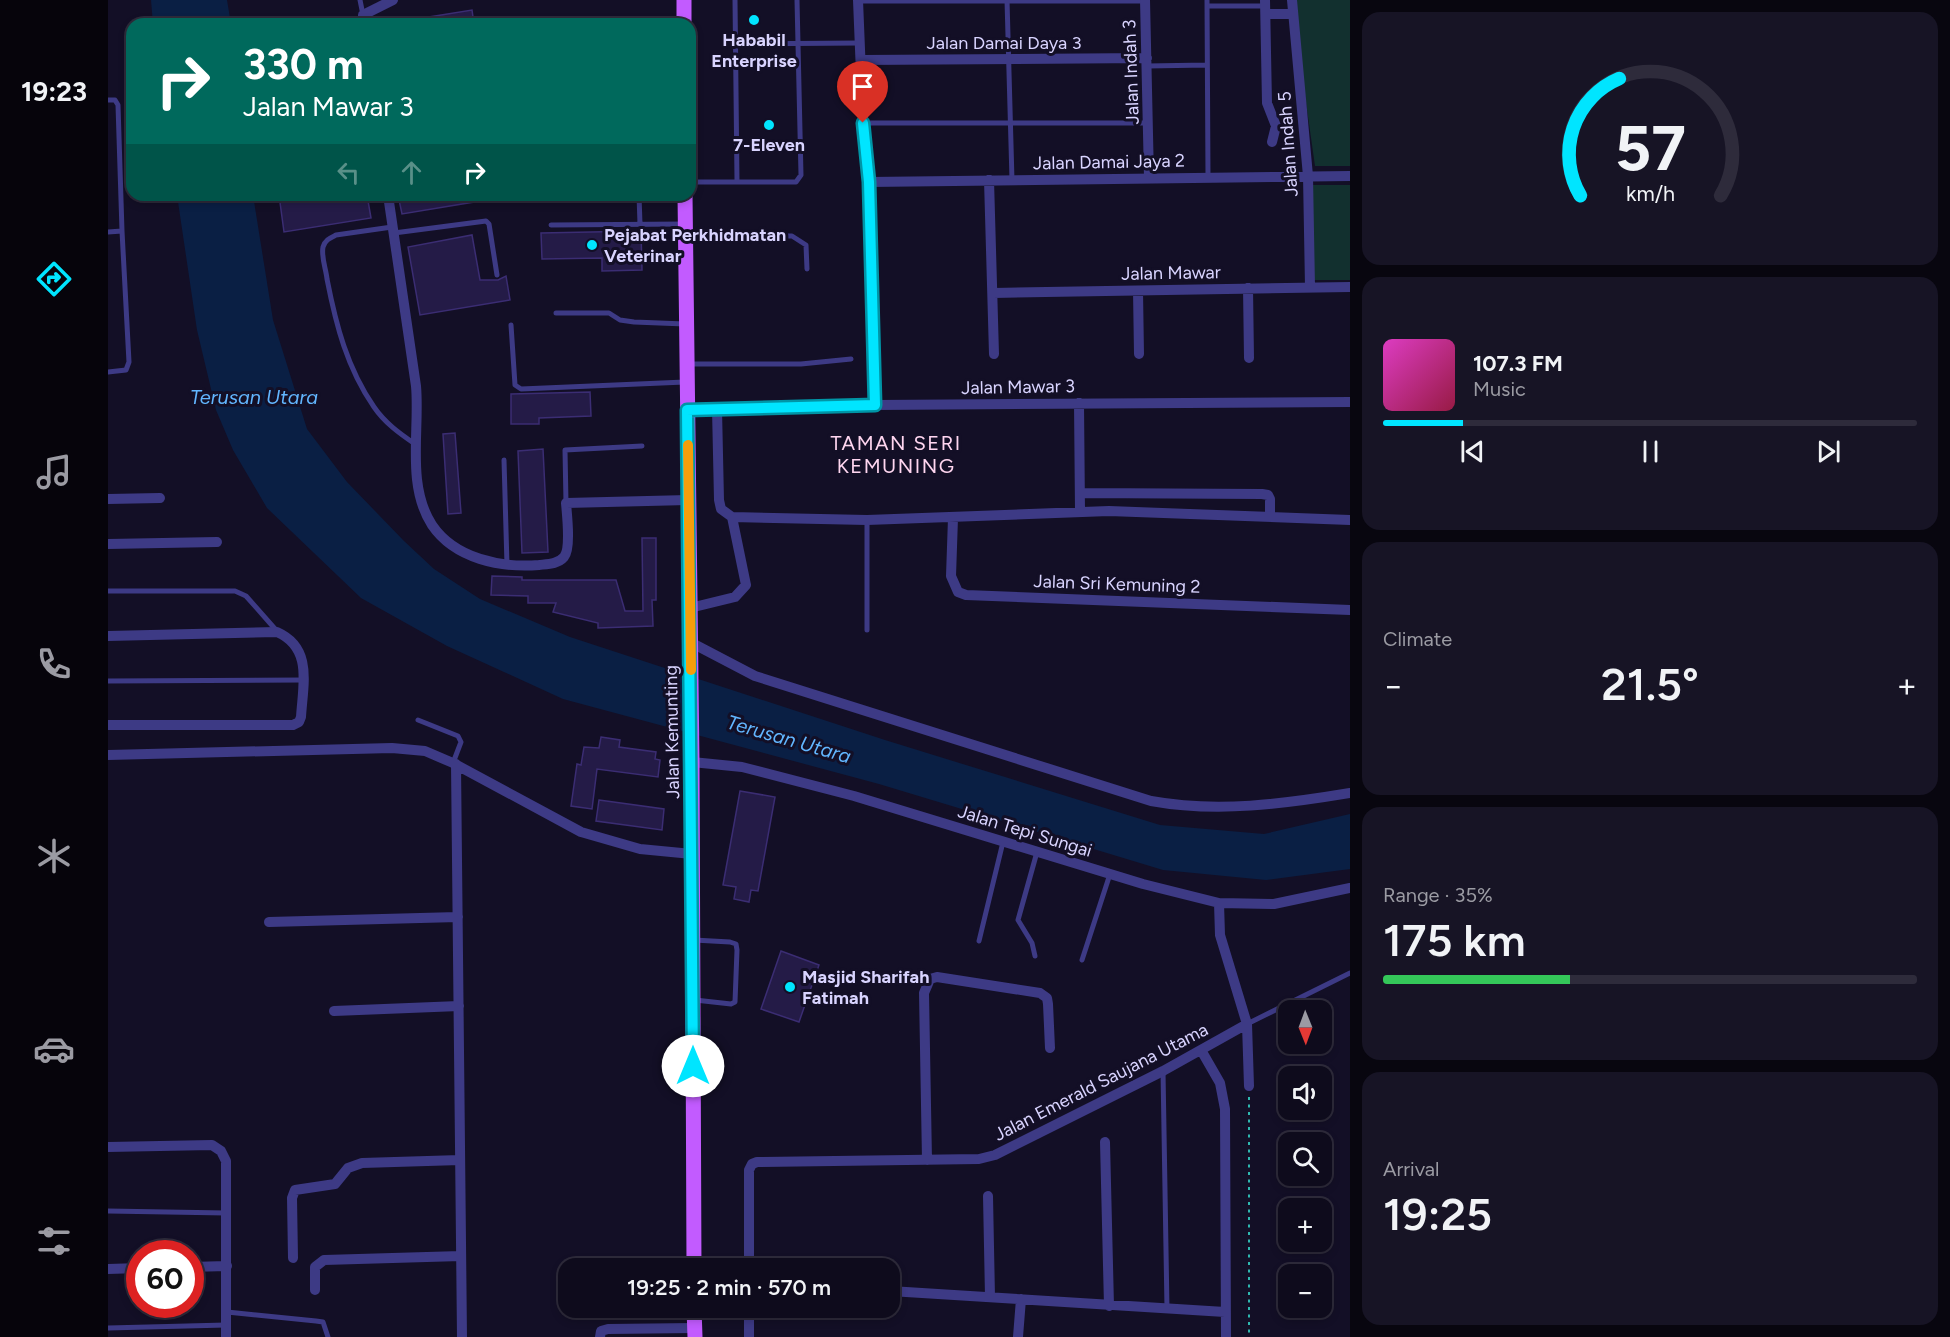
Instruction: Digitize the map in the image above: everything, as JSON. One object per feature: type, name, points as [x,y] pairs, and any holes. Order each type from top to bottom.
[{"type":"main road","points":[[684,0],[684,18]]},
{"type":"main road","name":"Jalan Kemunting","points":[[685,201],[692,756],[694,1258]]},
{"type":"street","points":[[366,18],[393,0]]},
{"type":"street","points":[[858,0],[863,123],[869,182],[875,405]]},
{"type":"street","name":"Jalan Indah 3","points":[[1145,0],[1149,178]]},
{"type":"street","name":"Jalan Indah 5","points":[[1292,0],[1308,176],[1310,287]]},
{"type":"street","points":[[1272,142],[1276,126],[1267,103],[1265,7],[1292,14]]},
{"type":"street","name":"Jalan Damai Daya 3","points":[[861,60],[1009,59],[1147,62]]},
{"type":"street","name":"Jalan Damai Jaya 2","points":[[869,182],[1350,176]]},
{"type":"street","points":[[990,180],[994,354]]},
{"type":"street","points":[[389,201],[416,386],[418,406],[415,444],[421,503],[432,526],[468,555],[488,562],[552,564],[566,555],[566,503],[688,500]]},
{"type":"street","name":"Jalan Mawar","points":[[993,293],[1350,287]]},
{"type":"street","points":[[1248,288],[1249,358]]},
{"type":"street","points":[[1138,291],[1139,354]]},
{"type":"street","name":"Jalan Mawar 3","points":[[687,410],[875,405],[1350,402]]},
{"type":"street","points":[[1079,403],[1080,511]]},
{"type":"street","points":[[717,409],[719,500],[721,509],[732,517],[867,520],[1080,511],[1350,520]]},
{"type":"street","points":[[1080,493],[1262,494],[1268,495],[1270,499],[1270,517]]},
{"type":"street","points":[[108,499],[160,498]]},
{"type":"street","points":[[690,608],[735,597],[746,585],[732,517]]},
{"type":"street","name":"Jalan Sri Kemuning 2","points":[[952,518],[951,576],[958,592],[966,595],[1350,610]]},
{"type":"street","points":[[108,544],[217,542]]},
{"type":"street","points":[[108,636],[277,632],[297,645],[302,655],[304,680],[301,717],[299,722],[292,725],[108,725]]},
{"type":"street","points":[[690,642],[755,676],[1151,801],[1185,806],[1231,807],[1350,794]]},
{"type":"street","points":[[108,755],[392,748],[425,751],[455,764],[581,832],[640,849],[692,854]]},
{"type":"street","name":"Jalan Tepi Sungai","points":[[692,756],[854,796],[1110,874],[1219,903],[1274,904],[1350,888]]},
{"type":"street","points":[[455,764],[462,1337]]},
{"type":"street","points":[[1219,903],[1220,935],[1247,1024],[1249,1086]]},
{"type":"street","points":[[269,922],[458,917]]},
{"type":"street","points":[[927,1160],[924,993],[930,979],[937,977],[1040,993],[1047,998],[1050,1048]]},
{"type":"street","points":[[334,1011],[459,1006]]},
{"type":"street","name":"Jalan Emerald Saujana Utama","points":[[749,1258],[749,1170],[752,1164],[757,1162],[979,1159],[994,1155],[1163,1071],[1247,1024]]},
{"type":"street","points":[[1201,1050],[1220,1083],[1225,1109],[1226,1337]]},
{"type":"street","points":[[1105,1142],[1109,1306]]},
{"type":"street","points":[[108,1147],[212,1145],[221,1151],[226,1161],[228,1213],[226,1337]]},
{"type":"street","points":[[293,1258],[292,1198],[295,1190],[335,1184],[348,1168],[362,1163],[460,1160]]},
{"type":"street","points":[[988,1196],[990,1297]]},
{"type":"street","points":[[315,1290],[315,1267],[319,1261],[461,1256]]},
{"type":"street","points":[[204,1267],[227,1266]]},
{"type":"street","points":[[108,1269],[126,1268]]},
{"type":"street","points":[[900,1292],[1167,1311],[1225,1312]]},
{"type":"street","points":[[1018,1337],[1021,1299]]},
{"type":"street","points":[[749,1318],[749,1337]]},
{"type":"street","points":[[600,1337],[601,1331],[608,1329],[694,1332]]},
{"type":"lane","points":[[360,0],[363,18]]},
{"type":"lane","points":[[735,0],[737,181]]},
{"type":"lane","points":[[696,182],[796,182],[801,176],[797,0]]},
{"type":"lane","points":[[858,0],[1145,0]]},
{"type":"lane","points":[[1007,0],[1012,180]]},
{"type":"lane","points":[[1208,177],[1207,3],[1265,7]]},
{"type":"lane","points":[[735,44],[860,43]]},
{"type":"lane","points":[[1147,62],[1207,65]]},
{"type":"lane","points":[[108,100],[115,100],[118,105],[129,362],[126,370],[108,372]]},
{"type":"lane","points":[[863,123],[1149,123]]},
{"type":"lane","points":[[639,201],[640,224]]},
{"type":"lane","points":[[415,444],[392,427],[375,409],[346,357],[334,315],[323,246],[328,239],[336,235],[486,221],[489,224],[497,275]]},
{"type":"lane","points":[[552,225],[640,224],[685,230],[792,236],[806,245],[807,269]]},
{"type":"lane","points":[[108,232],[122,231]]},
{"type":"lane","points":[[556,313],[609,313],[620,320],[634,322],[686,324]]},
{"type":"lane","points":[[511,325],[515,385],[522,389],[687,382]]},
{"type":"lane","points":[[687,364],[801,364],[851,360]]},
{"type":"lane","points":[[566,503],[566,450],[642,446]]},
{"type":"lane","points":[[504,460],[507,564]]},
{"type":"lane","points":[[867,520],[867,630]]},
{"type":"lane","points":[[108,591],[235,591],[246,596],[277,632]]},
{"type":"lane","points":[[108,681],[304,680]]},
{"type":"lane","points":[[418,720],[458,736],[461,742],[455,764]]},
{"type":"lane","points":[[979,941],[1003,842]]},
{"type":"lane","points":[[1035,956],[1032,943],[1018,920],[1037,852]]},
{"type":"lane","points":[[1082,960],[1110,874]]},
{"type":"lane","points":[[693,940],[736,944],[735,1002],[731,1004],[693,1000]]},
{"type":"lane","points":[[1247,1024],[1350,973]]},
{"type":"lane","points":[[1163,1071],[1167,1311]]},
{"type":"lane","points":[[108,1211],[228,1213]]},
{"type":"lane","points":[[227,1312],[323,1322],[328,1337]]},
{"type":"lane","points":[[108,1328],[226,1325]]},
{"type":"path","points":[[1249,1086],[1249,1337]]},
{"type":"green space","points":[[1294,0],[1350,0],[1350,166],[1315,166],[1297,39]]},
{"type":"green space","points":[[1312,185],[1350,185],[1350,280],[1313,280]]},
{"type":"water","points":[[151,0],[227,0],[230,18],[152,18]]},
{"type":"water","name":"Terusan Utara","points":[[178,201],[254,201],[273,320],[307,429],[347,482],[404,541],[434,569],[480,599],[570,637],[885,740],[1160,825],[1264,834],[1350,814],[1350,869],[1266,880],[1163,870],[879,784],[563,699],[447,646],[361,598],[267,508],[233,450],[216,410],[197,330]]},
{"type":"building","points":[[472,10],[473,18],[423,18]]},
{"type":"building","points":[[280,201],[368,201],[371,218],[284,232]]},
{"type":"building","points":[[399,201],[480,201],[402,214]]},
{"type":"building","name":"Pejabat Perkhidmatan Veterinar","points":[[641,231],[642,270],[602,271],[602,258],[542,259],[541,233]]},
{"type":"building","points":[[472,235],[480,280],[498,280],[506,276],[510,300],[420,315],[408,247]]},
{"type":"building","points":[[590,392],[591,416],[539,418],[539,424],[511,424],[511,394]]},
{"type":"building","points":[[455,433],[461,513],[448,514],[443,434]]},
{"type":"building","points":[[543,449],[548,552],[522,553],[518,451]]},
{"type":"building","points":[[642,538],[656,538],[656,600],[652,600],[653,626],[598,628],[598,623],[553,612],[556,603],[528,603],[528,596],[491,595],[492,576],[522,577],[522,580],[616,580],[625,611],[643,611]]},
{"type":"building","points":[[601,737],[620,740],[619,747],[656,752],[655,759],[660,760],[658,777],[597,769],[592,809],[571,806],[577,764],[581,765],[584,747],[599,748]]},
{"type":"building","points":[[740,791],[775,797],[758,891],[751,890],[749,902],[734,899],[736,887],[723,885]]},
{"type":"building","points":[[599,800],[664,809],[662,830],[596,821]]},
{"type":"building","name":"Masjid Sharifah Fatimah","points":[[781,951],[819,965],[799,1022],[761,1009]]},
{"type":"slow traffic","points":[[688,445],[691,670]]},
{"type":"place","name":"Hababil Enterprise","points":[[754,20]]},
{"type":"place","name":"7-Eleven","points":[[769,125]]},
{"type":"place","name":"Pejabat Perkhidmatan Veterinar","points":[[592,245]]},
{"type":"place","name":"Masjid Sharifah Fatimah","points":[[790,987]]},
{"type":"district","name":"TAMAN SERI KEMUNING","points":[[896,454]]},
{"type":"route","points":[[693,1066],[687,410],[875,405],[869,182],[863,123]]}]
